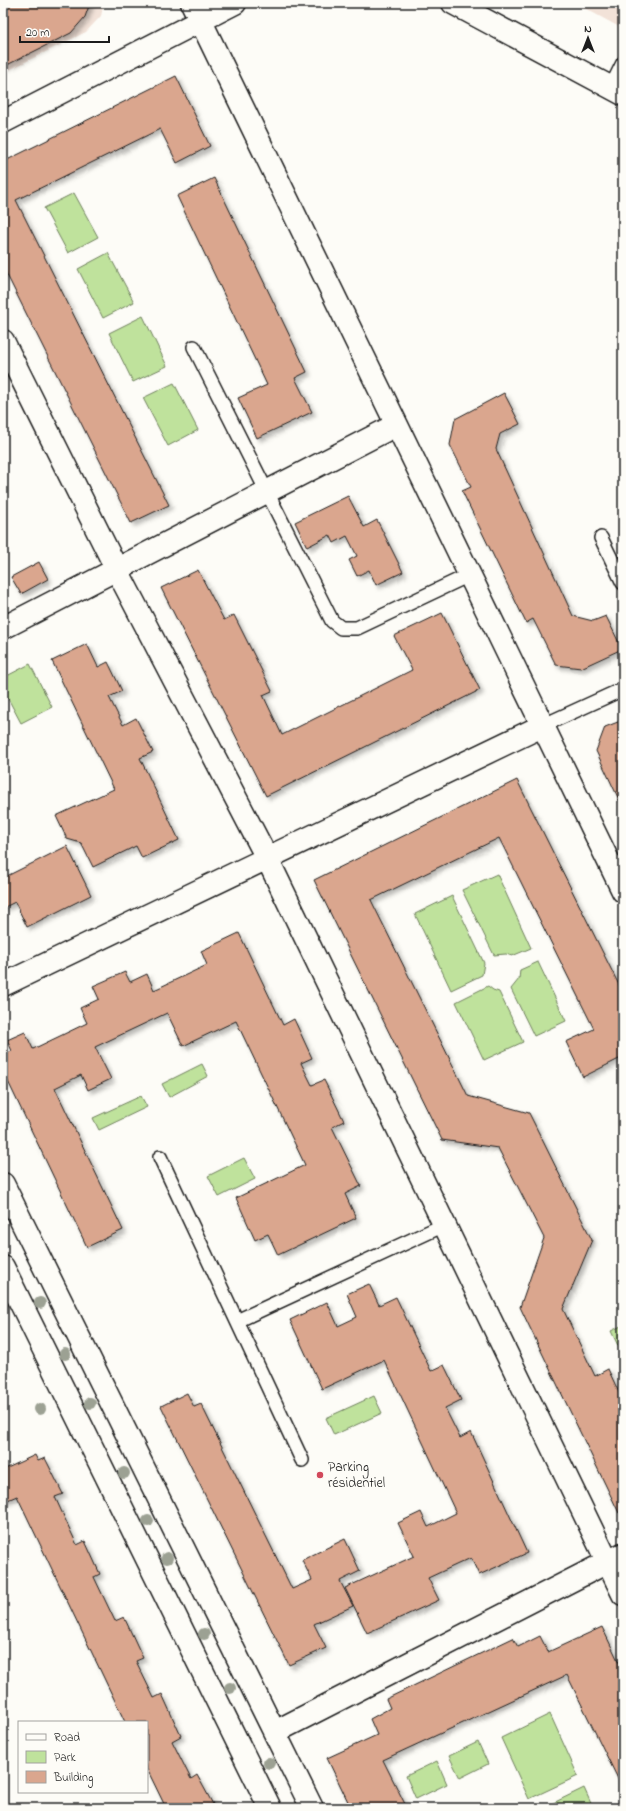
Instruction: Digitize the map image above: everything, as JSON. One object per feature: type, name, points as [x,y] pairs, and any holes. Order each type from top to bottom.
[{"type":"street","points":[[3,122],[197,12],[235,3]]},
{"type":"street","points":[[453,3],[617,90]]},
{"type":"street","points":[[197,12],[623,891]]},
{"type":"street","points":[[3,341],[117,570],[267,858],[444,1225],[615,1558],[623,1594]]},
{"type":"street","points":[[3,628],[396,425]]},
{"type":"street","points":[[3,985],[542,726]]},
{"type":"street","points":[[3,1184],[312,1808]]},
{"type":"street","points":[[3,1267],[270,1808]]},
{"type":"street","points":[[275,1732],[615,1558]]},
{"type":"lane","points":[[617,90],[623,63]]},
{"type":"lane","points":[[194,347],[332,621],[341,628],[357,628],[469,575]]},
{"type":"lane","points":[[601,538],[623,583]]},
{"type":"lane","points":[[542,726],[623,689]]},
{"type":"lane","points":[[160,1157],[302,1460]]},
{"type":"lane","points":[[237,1321],[444,1225]]},
{"type":"shaded area","points":[[3,3],[104,3],[101,16],[86,32],[3,73]]},
{"type":"shaded area","points":[[575,3],[623,3],[623,29]]},
{"type":"green space","points":[[74,193],[98,237],[68,253],[44,208]]},
{"type":"green space","points":[[108,253],[134,302],[103,318],[78,269]]},
{"type":"green space","points":[[143,316],[167,366],[133,382],[109,333]]},
{"type":"green space","points":[[174,383],[198,430],[168,446],[143,398]]},
{"type":"green space","points":[[30,664],[52,707],[21,723],[3,689],[3,678]]},
{"type":"green space","points":[[497,874],[531,948],[512,956],[506,954],[494,955],[462,890]]},
{"type":"green space","points":[[452,896],[484,963],[482,975],[451,990],[415,914]]},
{"type":"green space","points":[[538,962],[566,1021],[534,1036],[511,989],[519,979],[520,970]]},
{"type":"green space","points":[[488,986],[499,992],[523,1042],[484,1060],[456,1002]]},
{"type":"green space","points":[[202,1064],[208,1076],[169,1097],[162,1084]]},
{"type":"green space","points":[[141,1096],[147,1107],[99,1130],[93,1118]]},
{"type":"green space","points":[[244,1158],[255,1179],[219,1197],[208,1176]]},
{"type":"green space","points":[[623,1325],[623,1356],[611,1331]]},
{"type":"green space","points":[[374,1396],[382,1413],[334,1435],[326,1418]]},
{"type":"green space","points":[[550,1714],[578,1776],[529,1799],[501,1738]]},
{"type":"green space","points":[[478,1742],[488,1764],[460,1778],[449,1756]]},
{"type":"green space","points":[[437,1761],[447,1784],[416,1799],[406,1776]]},
{"type":"green space","points":[[584,1788],[593,1808],[543,1808]]},
{"type":"building","points":[[3,3],[90,3],[85,17],[71,33],[3,67]]},
{"type":"building","points":[[176,76],[210,146],[177,163],[160,129],[16,200],[169,505],[131,523],[3,267],[3,162]]},
{"type":"building","points":[[214,178],[307,372],[295,378],[312,412],[257,438],[238,398],[267,385],[177,196]]},
{"type":"building","points":[[504,393],[520,424],[500,434],[496,449],[573,616],[593,621],[606,616],[622,649],[581,668],[556,665],[533,619],[526,623],[462,491],[471,487],[450,445],[455,419]]},
{"type":"building","points":[[348,496],[364,527],[377,520],[403,572],[376,585],[369,570],[357,576],[349,560],[357,556],[347,536],[334,543],[330,535],[307,547],[295,522]]},
{"type":"building","points":[[39,562],[48,579],[21,594],[11,577]]},
{"type":"building","points":[[198,570],[224,620],[234,615],[272,691],[263,695],[282,735],[412,670],[394,636],[442,613],[480,690],[266,796],[161,588]]},
{"type":"building","points":[[87,644],[98,667],[108,662],[122,691],[109,697],[123,725],[136,718],[153,752],[140,758],[179,840],[142,858],[136,846],[93,867],[81,843],[67,839],[56,816],[114,789],[52,661]]},
{"type":"building","points":[[623,720],[623,808],[596,751],[605,727]]},
{"type":"building","points":[[517,780],[623,993],[623,1025],[619,1027],[623,1036],[623,1057],[583,1077],[566,1042],[594,1029],[499,838],[371,900],[468,1096],[529,1113],[592,1240],[563,1309],[595,1376],[608,1369],[623,1401],[623,1510],[619,1513],[520,1307],[544,1238],[498,1148],[442,1140],[314,880]]},
{"type":"building","points":[[67,846],[91,895],[27,927],[15,902],[3,908],[3,869],[7,876]]},
{"type":"building","points":[[239,933],[283,1025],[294,1019],[312,1058],[301,1063],[312,1085],[324,1080],[344,1121],[332,1127],[361,1186],[345,1194],[356,1218],[278,1255],[268,1234],[255,1240],[236,1198],[305,1165],[236,1021],[183,1046],[167,1013],[95,1047],[111,1079],[88,1090],[81,1075],[55,1088],[123,1230],[87,1247],[3,1071],[3,1055],[12,1051],[7,1040],[25,1032],[33,1049],[87,1023],[80,1008],[99,999],[93,986],[125,972],[130,982],[147,974],[154,990],[207,965],[201,951]]},
{"type":"building","points":[[369,1284],[379,1305],[396,1297],[431,1371],[444,1365],[461,1400],[445,1408],[460,1438],[471,1432],[527,1553],[479,1575],[471,1558],[428,1578],[439,1600],[367,1633],[345,1588],[414,1556],[398,1523],[421,1512],[428,1527],[456,1513],[384,1360],[322,1389],[290,1320],[327,1302],[338,1326],[357,1317],[347,1294]]},
{"type":"building","points":[[187,1393],[194,1407],[201,1404],[292,1589],[312,1580],[302,1560],[345,1539],[360,1571],[340,1581],[353,1606],[314,1624],[326,1648],[289,1665],[161,1406]]},
{"type":"building","points":[[35,1455],[38,1461],[45,1458],[63,1494],[55,1497],[77,1545],[85,1541],[100,1574],[94,1577],[115,1621],[124,1617],[143,1658],[136,1661],[154,1698],[162,1694],[181,1736],[172,1741],[191,1779],[197,1775],[215,1808],[166,1808],[148,1771],[148,1721],[125,1721],[17,1496],[3,1502],[3,1470]]},
{"type":"building","points":[[602,1627],[623,1671],[623,1789],[567,1675],[383,1760],[407,1808],[351,1808],[327,1758],[377,1735],[370,1719],[390,1708],[386,1699],[513,1638],[518,1647],[540,1636],[548,1652]]},
{"type":"place","name":"Parking résidentiel","points":[[320,1475]]}]
